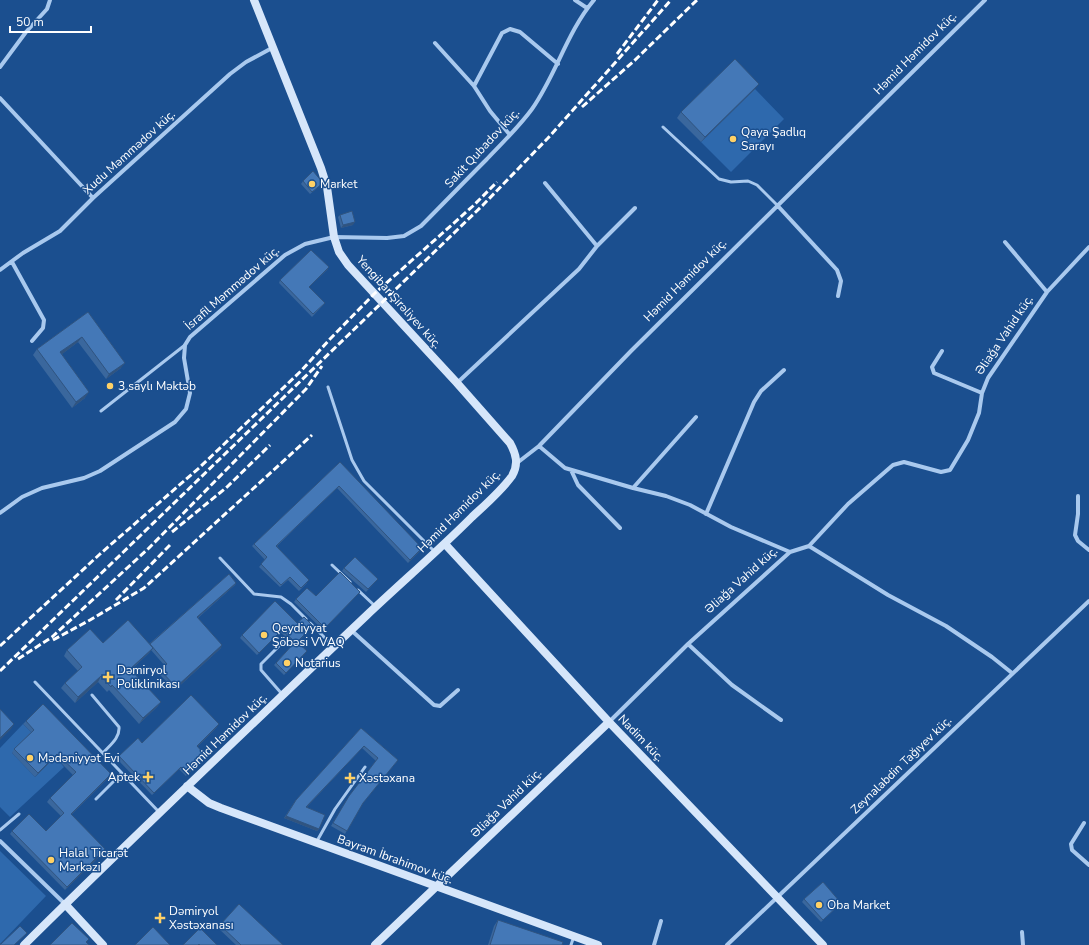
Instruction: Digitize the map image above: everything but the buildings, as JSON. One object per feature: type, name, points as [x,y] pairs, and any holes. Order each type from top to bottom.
[{"type":"street","points":[[0,67],[26,32],[47,9],[50,0]]},
{"type":"street","name":"Yengibar Şirəliyev küç.","points":[[254,0],[272,48],[322,168],[327,188],[334,237],[340,252],[348,265],[510,443],[515,452],[517,463]]},
{"type":"street","points":[[575,0],[587,8]]},
{"type":"street","name":"Sakit Qubadov küç.","points":[[334,237],[387,238],[404,236],[421,226],[510,135],[532,109],[558,64],[587,8],[594,0]]},
{"type":"street","name":"Həmid Həmidov küç.","points":[[24,945],[187,786],[333,647],[436,553],[504,486],[513,474],[517,463],[539,446],[631,351],[777,205],[984,1]]},
{"type":"street","points":[[474,86],[502,33],[510,30],[520,32],[558,64]]},
{"type":"street","points":[[435,44],[474,86],[490,111],[510,135]]},
{"type":"street","name":"Xudu Məmmədov küç.","points":[[0,270],[23,253],[60,231],[93,198],[230,74],[246,62],[272,48]]},
{"type":"street","points":[[0,98],[93,198]]},
{"type":"street","points":[[327,188],[353,182]]},
{"type":"street","points":[[545,183],[597,246]]},
{"type":"street","points":[[777,205],[836,270],[841,281],[838,296]]},
{"type":"street","points":[[457,383],[579,269],[597,246],[635,208]]},
{"type":"street","name":"İsrafil Məmmədov küç.","points":[[0,513],[22,497],[42,488],[84,478],[100,471],[176,422],[186,409],[190,393],[184,358],[185,345],[190,337],[285,255],[305,244],[334,237]]},
{"type":"street","points":[[1005,242],[1047,292]]},
{"type":"street","name":"Əliağa Vahid küç.","points":[[375,945],[609,722],[688,644],[790,552],[809,546],[848,504],[893,465],[904,462],[941,472],[950,470],[968,440],[979,413],[982,393],[988,378],[1047,292],[1089,248]]},
{"type":"street","points":[[12,262],[44,320],[43,328],[32,341]]},
{"type":"street","points":[[942,351],[932,367],[934,373],[982,393]]},
{"type":"street","points":[[706,514],[754,402],[761,391],[784,370]]},
{"type":"street","points":[[633,488],[696,417]]},
{"type":"street","points":[[539,446],[558,464],[565,468],[666,496],[690,505],[731,527],[790,552]]},
{"type":"street","points":[[571,470],[578,485],[620,528]]},
{"type":"street","points":[[1078,496],[1078,514],[1075,535],[1078,541],[1089,550]]},
{"type":"street","name":"Nadim küç.","points":[[445,544],[609,722],[823,945]]},
{"type":"street","points":[[809,546],[888,595],[946,626],[992,657],[1012,673]]},
{"type":"street","name":"Zeynalabdin Tağıyev küç.","points":[[727,945],[1089,601]]},
{"type":"street","points":[[351,630],[434,705],[440,706],[458,690]]},
{"type":"street","points":[[688,644],[732,685],[781,720]]},
{"type":"street","name":"Bayram İbrahimov küç.","points":[[187,786],[209,803],[221,808],[598,945]]},
{"type":"street","points":[[1084,823],[1071,844],[1072,850],[1089,865]]},
{"type":"street","points":[[0,841],[65,904],[103,945]]},
{"type":"street","points":[[654,945],[661,922]]},
{"type":"street","points":[[1022,932],[1023,945]]},
{"type":"lane","points":[[663,127],[720,180],[730,182],[748,181],[757,185],[777,205]]},
{"type":"lane","points":[[101,411],[185,345]]},
{"type":"lane","points":[[328,387],[352,460],[364,481],[436,553]]},
{"type":"lane","points":[[220,558],[254,594],[281,597],[291,604],[333,647]]},
{"type":"lane","points":[[332,565],[376,607]]},
{"type":"lane","points":[[282,643],[261,664],[260,667],[283,695]]},
{"type":"lane","points":[[35,682],[103,752],[160,814]]},
{"type":"lane","points":[[92,695],[119,727],[120,733],[117,738],[103,752]]},
{"type":"lane","points":[[316,843],[335,810],[365,767]]},
{"type":"lane","points":[[96,799],[122,773]]},
{"type":"lane","points":[[0,830],[19,814]]},
{"type":"lane","points":[[571,945],[574,936]]},
{"type":"shaded area","points":[[755,89],[784,119],[731,172],[701,142]]},
{"type":"shaded area","points":[[23,724],[32,733],[12,753],[35,777],[55,757],[64,767],[10,817],[0,807],[0,748]]},
{"type":"shaded area","points":[[0,851],[46,896],[0,944]]},
{"type":"railway","points":[[617,54],[658,0]]},
{"type":"railway","points":[[0,671],[483,205],[548,138],[671,0]]},
{"type":"railway","points":[[582,107],[634,61],[697,0]]},
{"type":"railway","points":[[0,646],[100,554],[199,468],[301,371],[374,294],[473,206],[497,182]]},
{"type":"railway","points":[[18,659],[52,637],[149,548],[306,389],[322,366]]},
{"type":"railway","points":[[53,640],[144,588],[312,435]]},
{"type":"railway","points":[[172,532],[227,487],[270,445]]},
{"type":"railway","points":[[116,600],[171,544]]},
{"type":"place","name":"Qaya Şadlıq Sarayı","points":[[733,139]]},
{"type":"place","name":"Market","points":[[312,184]]},
{"type":"place","name":"3 saylı Məktəb","points":[[110,386]]},
{"type":"place","name":"Qeydiyyat Şöbəsi VVAQ","points":[[264,635]]},
{"type":"place","name":"Notarius","points":[[287,663]]},
{"type":"place","name":"Dəmiryol Poliklinikası","points":[[108,677]]},
{"type":"place","name":"Mədəniyyət Evi","points":[[30,758]]},
{"type":"place","name":"Aptek","points":[[148,777]]},
{"type":"place","name":"Xəstəxana","points":[[350,778]]},
{"type":"place","name":"Halal Ticarət Mərkəzi","points":[[51,860]]},
{"type":"place","name":"Oba Market","points":[[819,905]]},
{"type":"place","name":"Dəmiryol Xəstəxanası","points":[[160,918]]}]
